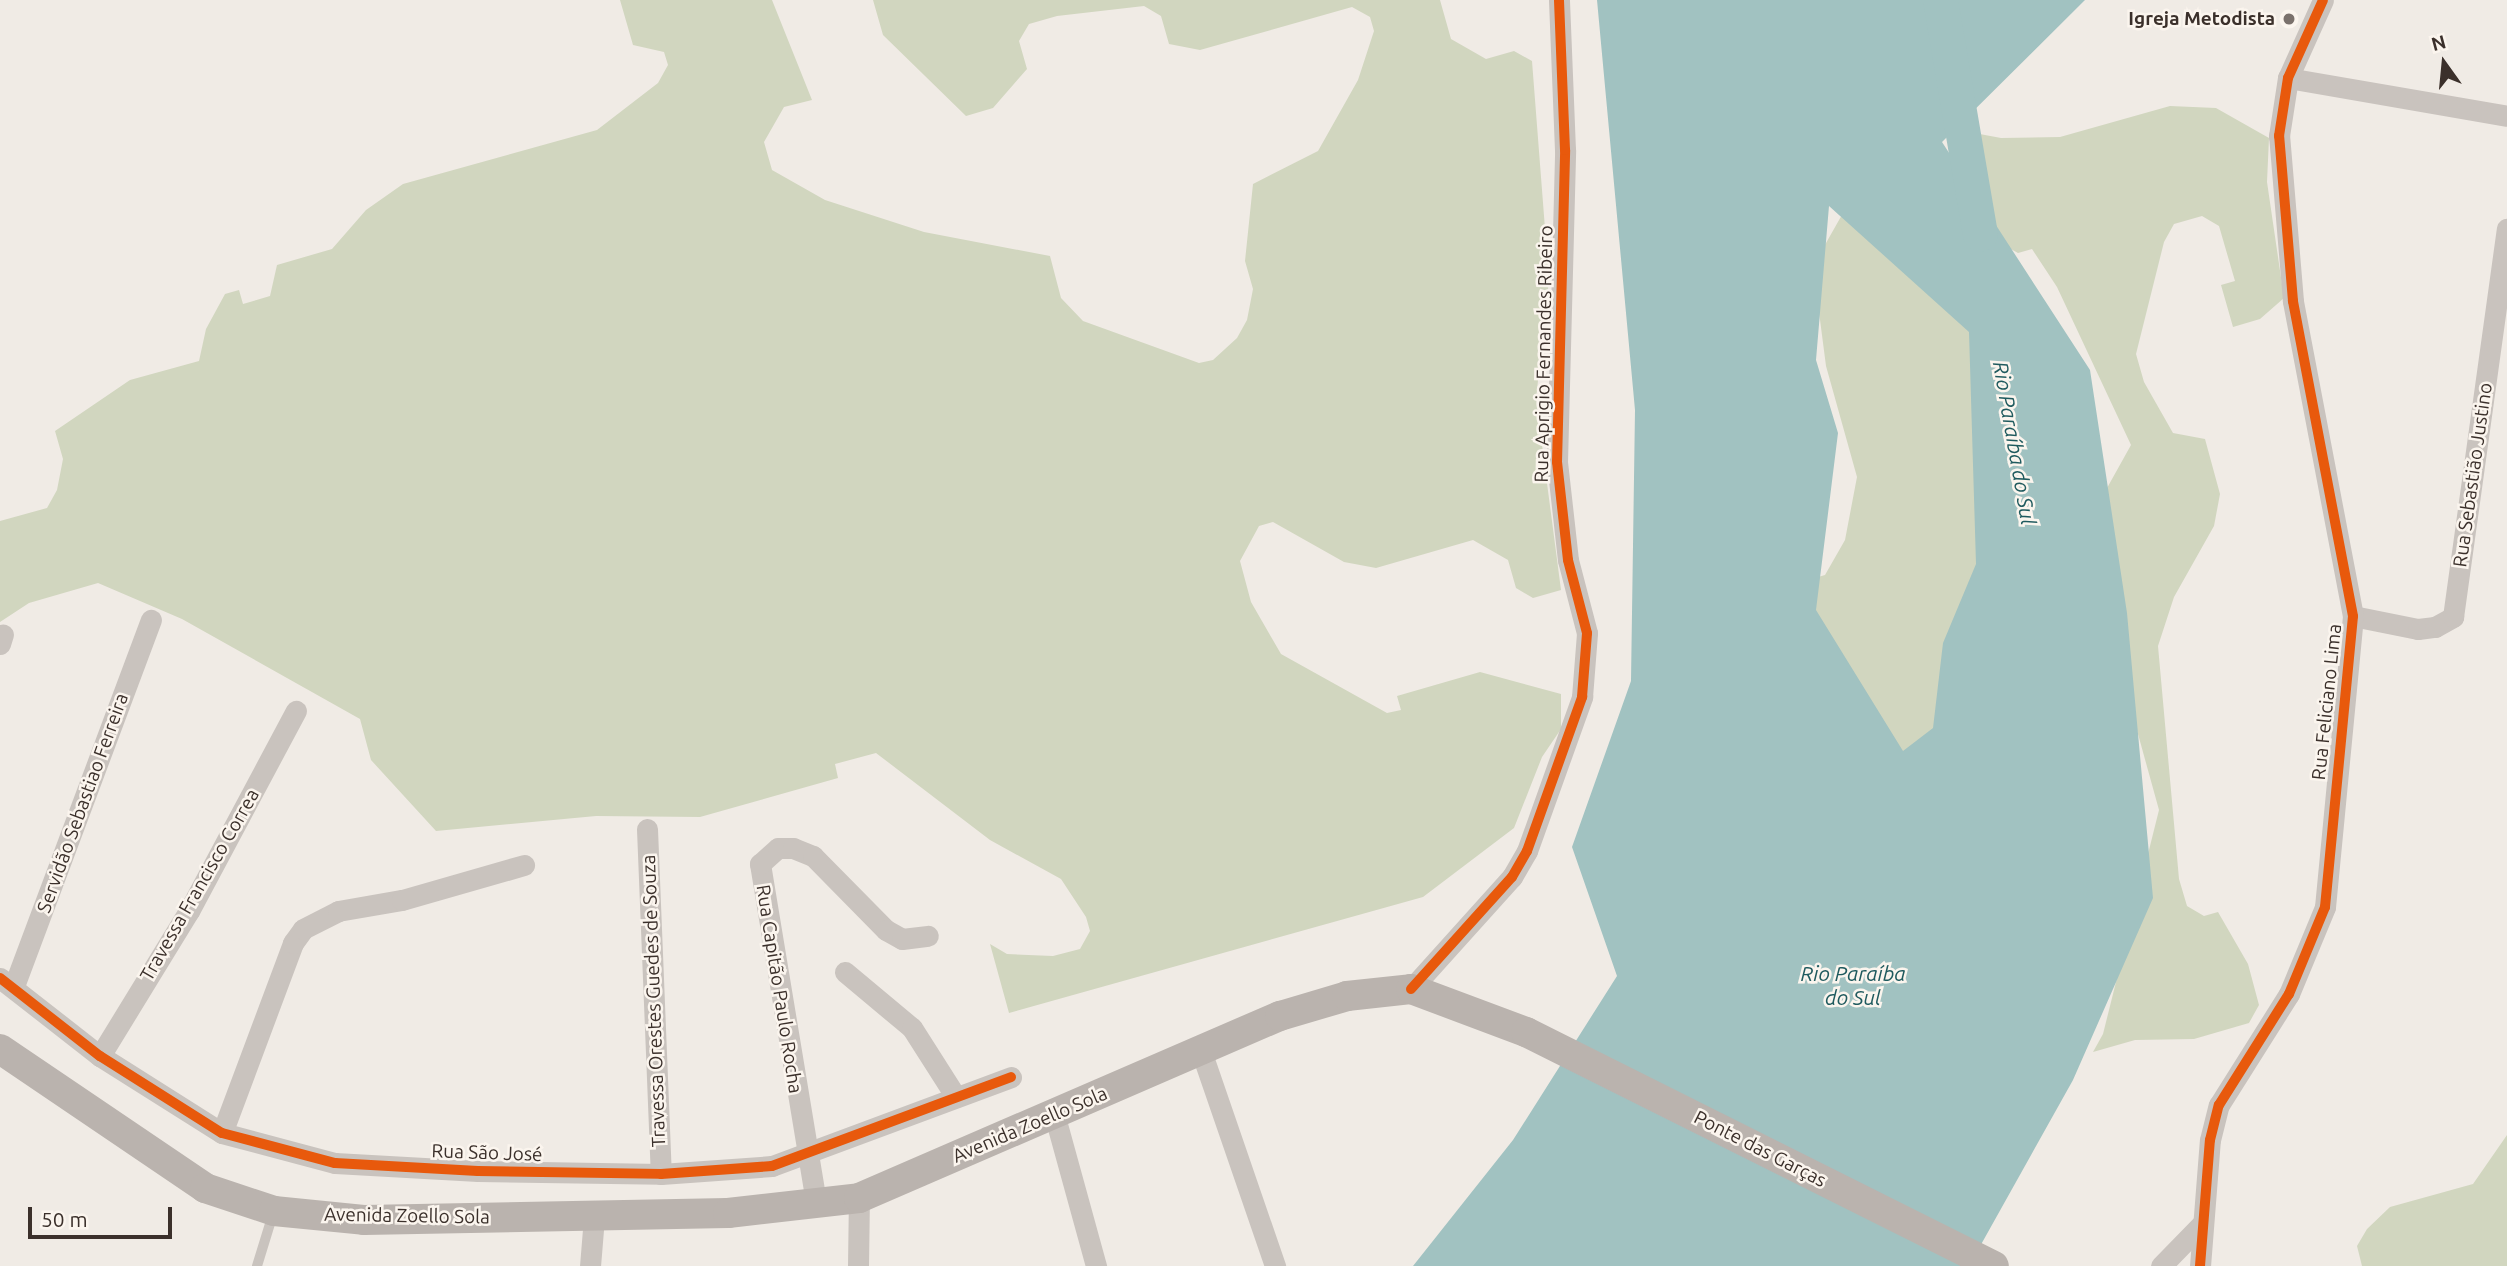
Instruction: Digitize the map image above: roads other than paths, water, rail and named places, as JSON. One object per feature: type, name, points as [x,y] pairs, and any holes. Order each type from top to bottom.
[{"type":"main road","name":"Avenida Zoello Sola","points":[[0,1049],[205,1188],[274,1211],[363,1220],[728,1213],[859,1198],[1055,1117],[1200,1048],[1280,1016],[1347,996],[1411,989],[1526,1032]]},
{"type":"main road","name":"Ponte das Garças","points":[[1526,1032],[1994,1266]]},
{"type":"street","name":"Rua Aprigio Fernandes Ribeiro","points":[[1411,989],[1491,904],[1517,869],[1570,738],[1582,697],[1587,633],[1568,561],[1558,462],[1565,150],[1559,0]]},
{"type":"street","name":"Rua Feliciano Lima","points":[[2200,1266],[2210,1140],[2219,1105],[2289,994],[2325,907],[2353,616],[2293,301],[2279,136],[2288,78],[2323,0]]},
{"type":"street","points":[[2288,78],[2507,116]]},
{"type":"street","name":"Rua Sebastião Justino","points":[[2353,616],[2418,629],[2435,627],[2453,617],[2507,229]]},
{"type":"street","name":"Servidão Sebastiao Ferreira","points":[[7,982],[151,620]]},
{"type":"street","name":"Travessa Francisco Correa","points":[[100,1056],[189,911],[296,711]]},
{"type":"street","name":"Travessa Orestes Guedes de Souza","points":[[647,829],[661,1174]]},
{"type":"street","name":"Rua Capitão Paulo Rocha","points":[[807,1156],[760,864],[778,848],[793,848],[813,856],[886,930],[902,939],[928,936]]},
{"type":"street","points":[[222,1133],[293,943],[303,929],[338,911],[402,900],[524,865]]},
{"type":"street","points":[[845,972],[912,1028],[956,1097]]},
{"type":"street","name":"Rua São José","points":[[7,982],[100,1056],[222,1133],[335,1163],[478,1171],[661,1174],[772,1166],[807,1156],[1011,1077]]},
{"type":"street","points":[[1200,1048],[1275,1266]]},
{"type":"street","points":[[1055,1117],[1096,1266]]},
{"type":"street","points":[[807,1156],[816,1202]]},
{"type":"street","points":[[858,1266],[859,1198]]},
{"type":"street","points":[[590,1266],[594,1217]]},
{"type":"street","points":[[2161,1266],[2202,1224]]},
{"type":"lane","points":[[257,1266],[274,1211]]},
{"type":"water","name":"Rio Paraíba do Sul","points":[[1597,0],[2085,0],[1942,142],[2090,370],[2127,613],[2153,898],[2073,1080],[1969,1266],[1413,1266],[1513,1140],[1617,976],[1572,847],[1631,681],[1635,410]],"holes":[[[1829,206],[1969,332],[1976,564],[1943,643],[1933,728],[1903,751],[1816,610],[1838,433],[1816,360]]]},
{"type":"waterway","name":"Rio Paraíba do Sul","points":[[1940,0],[1980,234]]},
{"type":"place","name":"Igreja Metodista","points":[[2289,19]]}]
